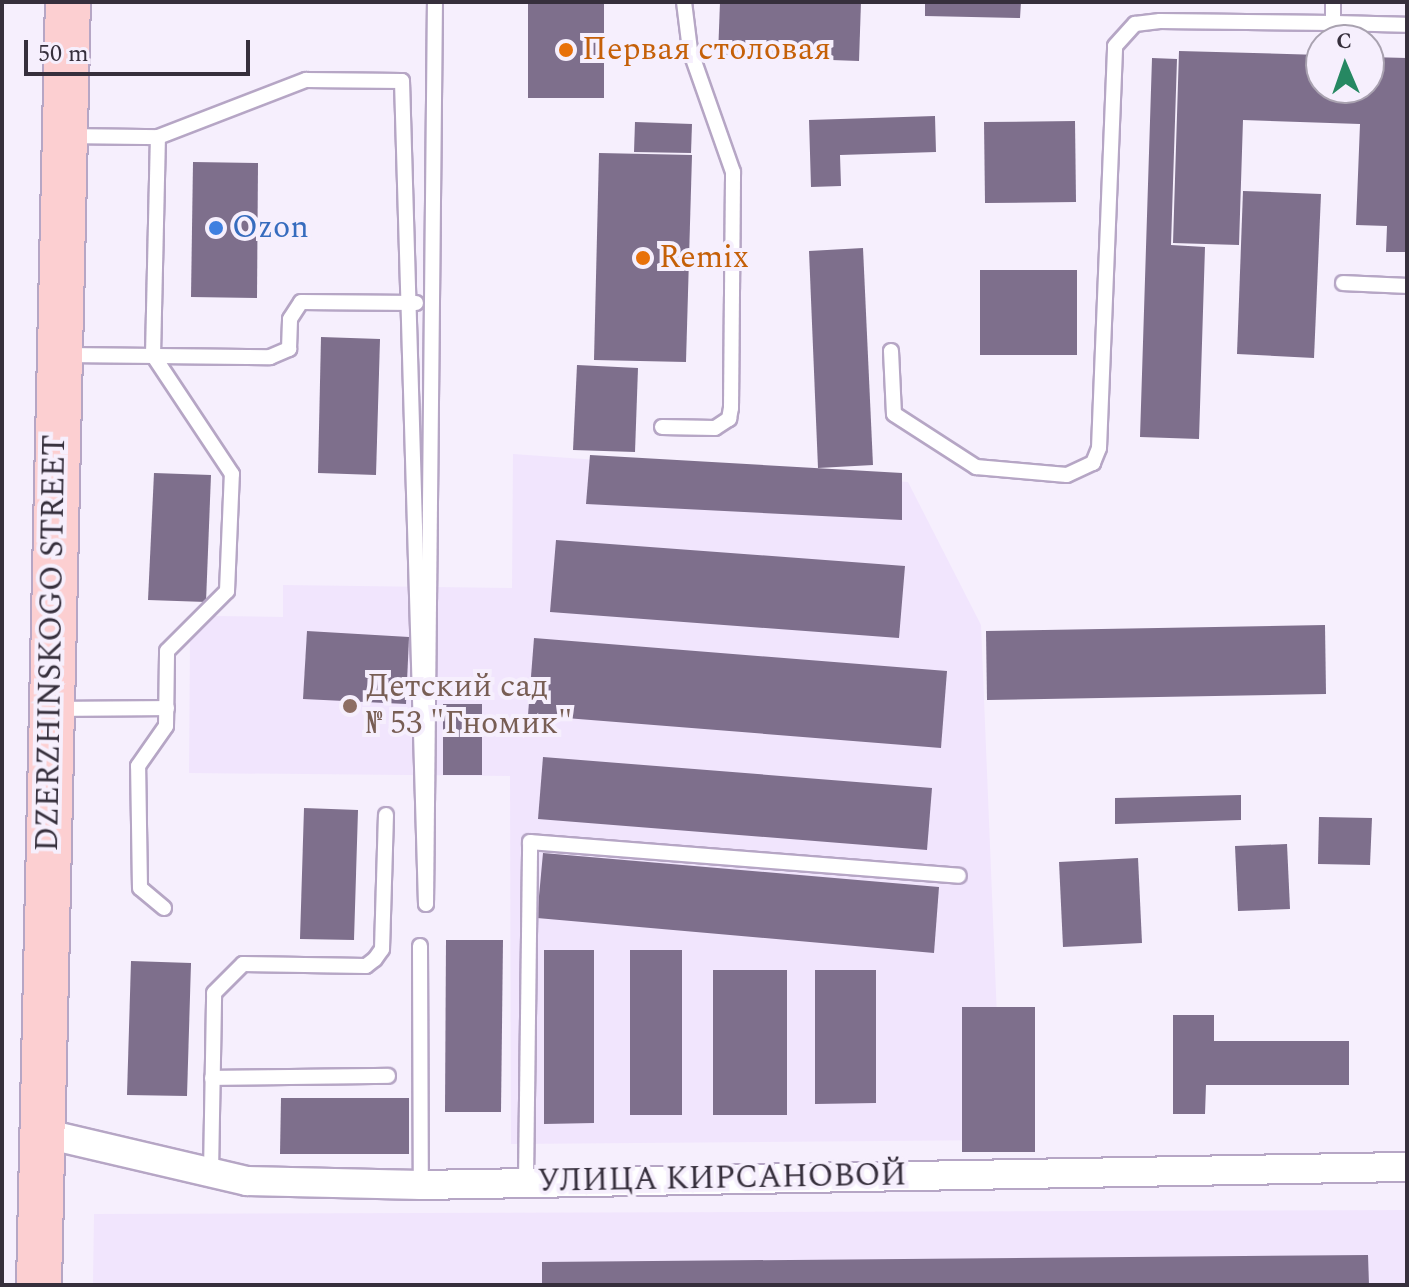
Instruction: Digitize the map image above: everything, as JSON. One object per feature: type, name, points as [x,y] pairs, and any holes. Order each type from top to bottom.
[{"type":"main road","name":"DZERZHINSKOGO STREET","points":[[39,1285],[57,355],[68,2]]},
{"type":"street","name":"УЛИЦА КИРСАНОВОЙ","points":[[42,1133],[247,1181],[421,1185],[1407,1167]]},
{"type":"lane","points":[[426,904],[435,2]]},
{"type":"lane","points":[[662,427],[715,428],[729,419],[731,408],[733,172],[690,50],[684,2]]},
{"type":"lane","points":[[1333,2],[1333,23]]},
{"type":"lane","points":[[891,351],[894,414],[976,467],[1067,475],[1093,463],[1099,448],[1115,46],[1135,24],[1160,21],[1407,25]]},
{"type":"lane","points":[[64,136],[158,137],[306,80],[402,81],[426,904]]},
{"type":"lane","points":[[158,137],[153,355],[232,474],[227,591],[167,651],[166,726],[138,766],[140,888],[164,908]]},
{"type":"lane","points":[[1343,283],[1407,286]]},
{"type":"lane","points":[[57,355],[270,357],[289,349],[290,319],[301,302],[420,304]]},
{"type":"lane","points":[[420,304],[426,904]]},
{"type":"lane","points":[[418,452],[420,304]]},
{"type":"lane","points":[[50,709],[167,708]]},
{"type":"lane","points":[[211,1173],[214,993],[243,964],[366,966],[375,959],[382,949],[386,815]]},
{"type":"lane","points":[[526,1181],[530,842],[959,876]]},
{"type":"lane","points":[[420,946],[421,1185]]},
{"type":"lane","points":[[212,1078],[388,1076]]},
{"type":"shaded area","points":[[513,454],[908,482],[981,625],[1002,1140],[511,1144],[510,776],[189,773],[190,640],[214,616],[283,617],[283,585],[512,588]]},
{"type":"shaded area","points":[[1407,1210],[1407,1285],[93,1285],[94,1214]]},
{"type":"building","name":"Первая столовая","points":[[528,2],[604,2],[604,98],[528,98]]},
{"type":"building","points":[[720,2],[861,2],[859,61],[718,56]]},
{"type":"building","points":[[925,2],[1021,2],[1020,18],[925,16]]},
{"type":"building","points":[[1179,51],[1305,55],[1305,104],[1385,104],[1385,57],[1407,58],[1407,252],[1386,252],[1387,226],[1356,225],[1360,124],[1243,120],[1239,245],[1173,243]]},
{"type":"building","points":[[1152,58],[1177,59],[1171,245],[1205,247],[1199,439],[1140,437]]},
{"type":"building","points":[[935,116],[936,152],[840,155],[841,186],[811,187],[809,120]]},
{"type":"building","points":[[1075,121],[1076,202],[985,203],[984,122]]},
{"type":"building","points":[[635,122],[692,124],[691,153],[634,152]]},
{"type":"building","name":"Remix","points":[[599,153],[692,155],[686,362],[594,360]]},
{"type":"building","points":[[193,162],[258,163],[257,298],[191,297]]},
{"type":"building","points":[[1243,191],[1321,194],[1314,358],[1237,354]]},
{"type":"building","points":[[863,248],[873,465],[818,468],[809,251]]},
{"type":"building","points":[[980,270],[1077,270],[1077,355],[980,355]]},
{"type":"building","points":[[321,337],[380,339],[376,475],[318,473]]},
{"type":"building","points":[[577,365],[638,368],[635,452],[573,450]]},
{"type":"building","points":[[590,455],[902,473],[902,520],[586,504]]},
{"type":"building","points":[[154,473],[211,475],[206,602],[148,600]]},
{"type":"building","points":[[556,540],[905,566],[899,638],[550,612]]},
{"type":"building","points":[[1325,625],[1326,694],[987,700],[986,631]]},
{"type":"building","points":[[307,631],[409,637],[406,704],[303,699]]},
{"type":"building","points":[[534,638],[947,671],[941,748],[528,715]]},
{"type":"building","points":[[443,704],[482,704],[482,775],[443,775]]},
{"type":"building","points":[[543,757],[932,788],[927,850],[538,819]]},
{"type":"building","points":[[1241,795],[1241,820],[1115,824],[1115,798]]},
{"type":"building","points":[[304,808],[358,810],[354,940],[300,939]]},
{"type":"building","points":[[1319,817],[1372,818],[1370,865],[1318,864]]},
{"type":"building","points":[[1287,844],[1290,909],[1238,911],[1235,846]]},
{"type":"building","points":[[543,853],[939,887],[934,953],[537,918]]},
{"type":"building","points":[[1138,858],[1142,943],[1063,947],[1059,862]]},
{"type":"building","points":[[446,940],[503,940],[501,1112],[445,1112]]},
{"type":"building","points":[[544,950],[594,950],[594,1123],[544,1124]]},
{"type":"building","points":[[630,950],[682,950],[682,1115],[630,1115]]},
{"type":"building","points":[[131,961],[191,963],[187,1096],[127,1095]]},
{"type":"building","points":[[713,970],[787,970],[787,1115],[713,1115]]},
{"type":"building","points":[[815,970],[876,970],[876,1103],[815,1104]]},
{"type":"building","points":[[962,1007],[1035,1007],[1035,1152],[962,1152]]},
{"type":"building","points":[[1173,1015],[1214,1015],[1214,1041],[1349,1041],[1349,1085],[1206,1085],[1205,1114],[1173,1114]]},
{"type":"building","points":[[281,1098],[409,1098],[409,1154],[280,1154]]},
{"type":"building","points":[[1368,1255],[1369,1285],[542,1285],[542,1262]]},
{"type":"place","name":"Первая столовая","points":[[566,50]]},
{"type":"place","name":"Ozon","points":[[216,228]]},
{"type":"place","name":"Remix","points":[[643,258]]},
{"type":"place","name":"Детский сад № 53 \"Гномик\"","points":[[350,706]]}]
